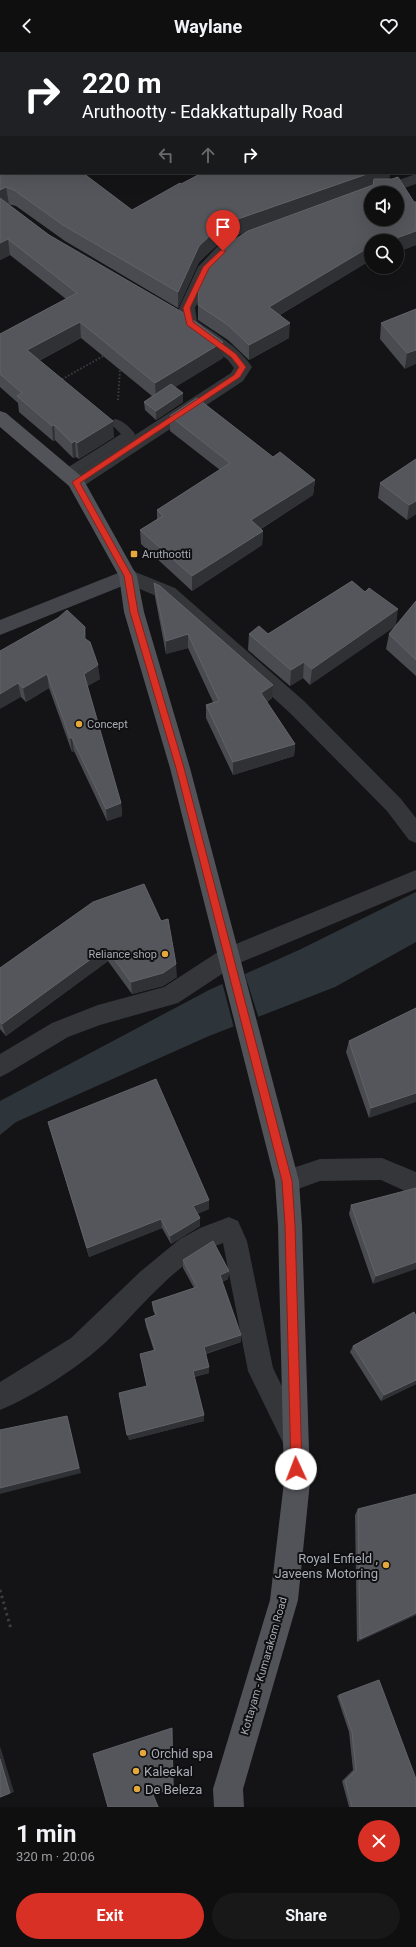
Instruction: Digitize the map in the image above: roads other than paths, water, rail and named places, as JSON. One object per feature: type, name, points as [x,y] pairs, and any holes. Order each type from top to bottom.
[{"type":"main road","name":"Kottayam - Kumarakom Road","points":[[0,417],[71,478],[128,576],[134,612],[180,768],[287,1181],[290,1225],[297,1482],[284,1600],[228,1789],[229,1807]]},
{"type":"main road","points":[[0,628],[128,576]]},
{"type":"street","points":[[389,186],[406,178],[416,196]]},
{"type":"street","points":[[189,323],[187,308],[206,267],[223,251],[248,238]]},
{"type":"street","points":[[71,478],[237,377],[243,367],[234,356],[189,323],[170,312]]},
{"type":"street","points":[[128,576],[168,593],[297,707],[394,805],[416,834]]},
{"type":"street","points":[[0,1066],[60,1030],[98,1015],[170,996],[230,962],[416,879]]},
{"type":"street","points":[[287,1181],[320,1170],[382,1170],[416,1184]]},
{"type":"street","points":[[0,1398],[80,1347],[162,1270],[194,1245],[217,1232],[228,1229],[236,1240],[261,1370],[287,1420],[296,1442]]},
{"type":"lane","points":[[71,478],[129,434],[116,423]]},
{"type":"place","name":"Aruthootti","points":[[134,554]]},
{"type":"place","name":"Concept","points":[[79,724]]},
{"type":"place","name":"Reliance shop","points":[[165,954]]},
{"type":"place","name":"Royal Enfield , Javeens Motoring","points":[[386,1565]]},
{"type":"place","name":"Orchid spa","points":[[143,1753]]},
{"type":"place","name":"Kaleekal","points":[[136,1771]]},
{"type":"place","name":"De Beleza","points":[[137,1789]]}]
